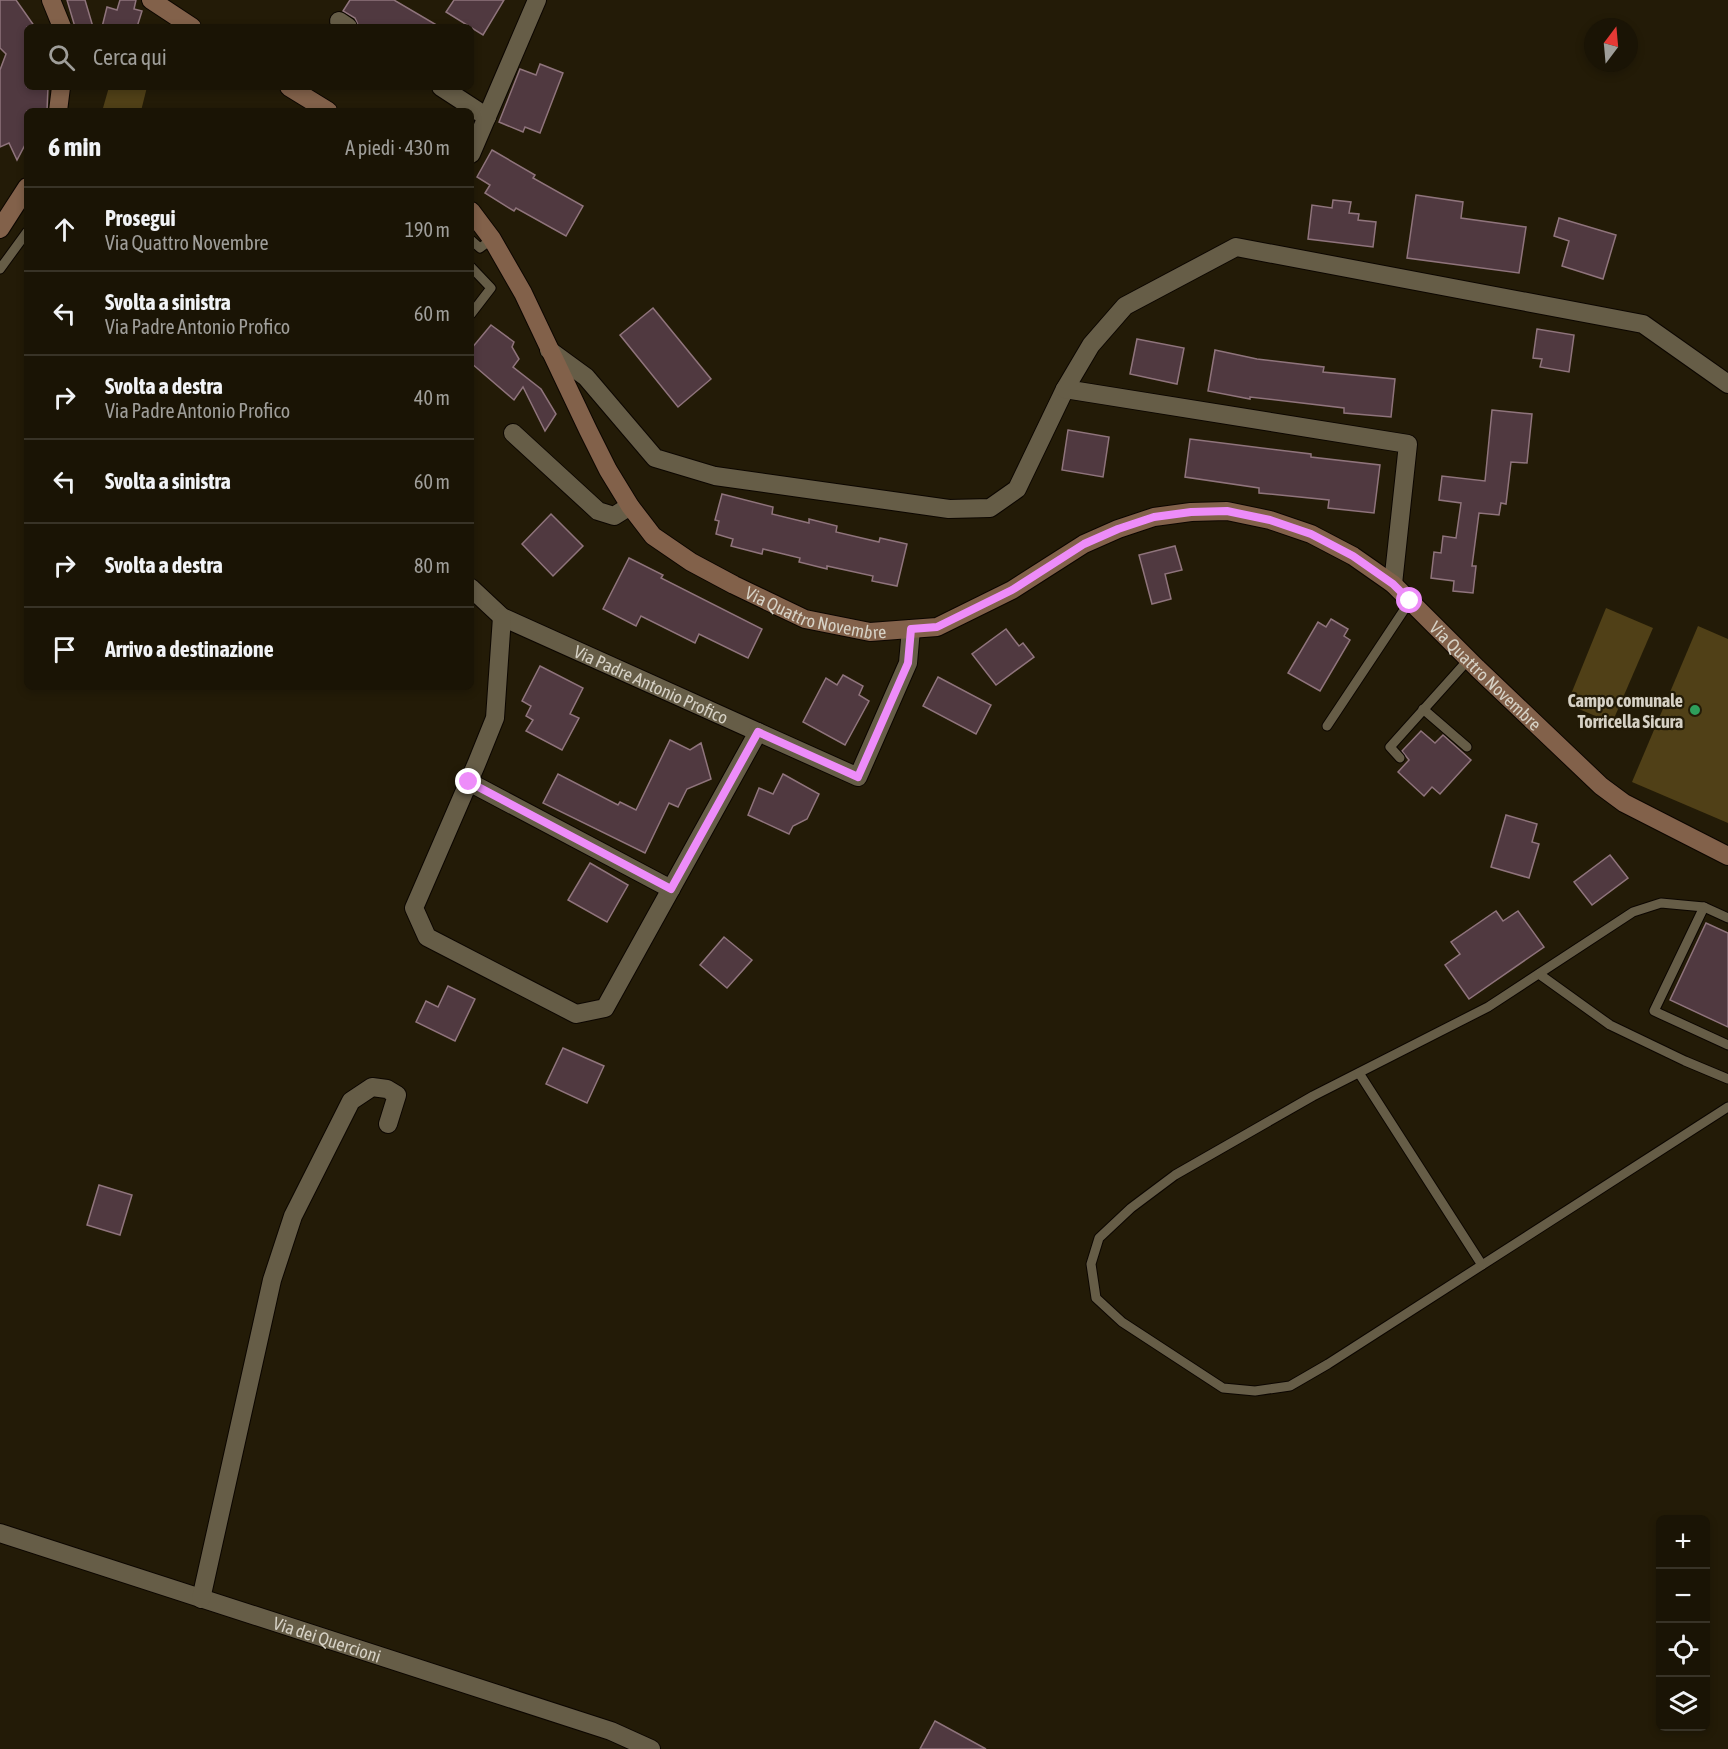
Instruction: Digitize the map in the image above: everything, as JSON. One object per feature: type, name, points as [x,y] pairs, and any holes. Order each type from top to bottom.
[{"type":"main road","points":[[51,0],[61,24]]},
{"type":"main road","points":[[151,0],[187,24]]},
{"type":"main road","points":[[58,108],[61,90]]},
{"type":"main road","points":[[294,90],[323,108]]},
{"type":"main road","points":[[0,229],[24,192]]},
{"type":"main road","name":"Via Quattro Novembre","points":[[474,215],[492,239],[523,293],[608,470],[630,506],[653,536],[691,562],[805,620],[870,632],[937,627],[1012,590],[1084,544],[1154,517],[1191,512],[1227,511],[1270,520],[1311,534],[1353,556],[1393,584],[1468,660],[1601,786],[1624,803],[1728,856]]},
{"type":"street","points":[[474,147],[537,0]]},
{"type":"street","points":[[446,90],[474,108]]},
{"type":"street","points":[[474,108],[488,117]]},
{"type":"street","points":[[549,350],[586,377],[655,458],[716,476],[949,509],[990,508],[1017,489],[1065,389],[1091,345],[1125,306],[1236,247],[1643,324],[1728,384]]},
{"type":"street","points":[[1065,389],[1408,444],[1393,584]]},
{"type":"street","points":[[513,433],[598,511],[614,516],[630,506]]},
{"type":"street","name":"Via Padre Antonio Profico","points":[[474,591],[502,617],[858,777],[908,663],[911,629]]},
{"type":"street","points":[[502,617],[495,718],[414,908],[427,937],[576,1014],[605,1008],[758,732]]},
{"type":"street","points":[[469,782],[671,889]]},
{"type":"street","points":[[201,1599],[272,1280],[293,1216],[351,1101],[372,1087],[387,1089],[397,1095],[388,1124]]},
{"type":"street","name":"Via dei Quercioni","points":[[0,1533],[611,1731],[651,1749]]},
{"type":"lane","points":[[0,269],[24,236]]},
{"type":"lane","points":[[474,243],[480,248],[492,239]]},
{"type":"lane","points":[[474,270],[491,288],[474,310]]},
{"type":"lane","points":[[1327,726],[1410,601]]},
{"type":"lane","points":[[1400,758],[1390,747],[1468,660]]},
{"type":"lane","points":[[1423,709],[1467,747]]},
{"type":"lane","points":[[1728,918],[1704,907],[1661,903],[1634,912],[1488,1007],[1313,1096],[1175,1175],[1131,1208],[1099,1238],[1091,1264],[1096,1298],[1122,1322],[1224,1388],[1255,1391],[1290,1386],[1328,1364],[1728,1107]]},
{"type":"lane","points":[[1704,907],[1654,1011],[1728,1046]]},
{"type":"lane","points":[[1539,974],[1610,1025],[1728,1079]]},
{"type":"lane","points":[[1359,1073],[1482,1265]]},
{"type":"shaded area","points":[[108,90],[146,90],[142,108],[103,108]]},
{"type":"shaded area","points":[[1606,608],[1653,628],[1612,723],[1567,704]]},
{"type":"shaded area","name":"Campo comunale Torricella Sicura","points":[[1698,626],[1728,639],[1728,823],[1632,782]]},
{"type":"building","points":[[0,0],[16,0],[33,24],[24,24],[24,90],[48,90],[47,108],[24,108],[24,147],[17,160],[9,143],[0,147],[0,70],[6,54],[0,48]]},
{"type":"building","points":[[67,0],[85,0],[92,24],[74,24]]},
{"type":"building","points":[[120,0],[136,0],[134,9],[142,11],[138,24],[103,24],[107,7],[117,10]]},
{"type":"building","points":[[350,0],[394,0],[435,24],[358,24],[355,18],[343,11]]},
{"type":"building","points":[[454,0],[504,0],[483,35],[474,29],[474,24],[465,24],[446,12]]},
{"type":"building","points":[[540,64],[563,73],[540,133],[525,127],[523,132],[499,122],[520,69],[536,75]]},
{"type":"building","points":[[492,150],[535,175],[533,178],[583,206],[566,236],[516,208],[514,211],[485,193],[490,185],[477,177]]},
{"type":"building","points":[[1416,195],[1463,202],[1461,218],[1526,227],[1519,273],[1407,258]]},
{"type":"building","points":[[1333,200],[1351,202],[1349,213],[1359,214],[1358,220],[1376,222],[1373,247],[1308,239],[1312,205],[1332,208]]},
{"type":"building","points":[[1559,218],[1616,235],[1603,279],[1562,266],[1569,241],[1554,236]]},
{"type":"building","points":[[653,308],[711,379],[678,407],[620,335]]},
{"type":"building","points":[[491,325],[514,342],[512,347],[519,359],[513,367],[541,389],[556,414],[545,431],[523,387],[514,400],[474,366],[474,345]]},
{"type":"building","points":[[1537,329],[1574,335],[1569,372],[1540,367],[1542,359],[1533,358]]},
{"type":"building","points":[[1137,339],[1184,348],[1177,384],[1130,374]]},
{"type":"building","points":[[1215,350],[1257,359],[1324,367],[1323,372],[1395,379],[1391,417],[1344,413],[1344,408],[1250,397],[1250,399],[1208,391]]},
{"type":"building","points":[[1492,410],[1532,414],[1527,463],[1511,462],[1506,504],[1501,503],[1499,515],[1479,513],[1472,566],[1476,566],[1473,593],[1453,591],[1454,581],[1431,578],[1434,552],[1441,553],[1443,536],[1456,538],[1461,503],[1439,500],[1442,476],[1485,481]]},
{"type":"building","points":[[1068,430],[1109,437],[1103,477],[1062,470]]},
{"type":"building","points":[[1190,439],[1380,465],[1374,513],[1328,508],[1329,500],[1259,493],[1259,488],[1185,477]]},
{"type":"building","points":[[722,494],[773,507],[772,514],[809,523],[809,519],[837,526],[836,532],[879,542],[880,538],[907,544],[897,586],[872,581],[873,576],[827,566],[827,569],[799,562],[800,558],[763,549],[762,554],[731,546],[733,539],[716,534],[719,521],[715,520]]},
{"type":"building","points":[[551,514],[583,546],[553,576],[522,544]]},
{"type":"building","points":[[1175,546],[1182,570],[1165,574],[1171,599],[1152,604],[1139,555]]},
{"type":"building","points":[[629,558],[663,575],[661,578],[762,629],[748,658],[699,634],[695,643],[641,616],[636,626],[603,609]]},
{"type":"building","points":[[1331,619],[1348,629],[1344,636],[1350,640],[1320,691],[1288,673],[1318,622],[1326,627]]},
{"type":"building","points":[[1006,629],[1019,646],[1023,643],[1034,657],[996,685],[972,654]]},
{"type":"building","points":[[540,666],[583,688],[570,714],[579,718],[562,750],[526,731],[533,720],[526,716],[531,706],[522,701]]},
{"type":"building","points":[[843,675],[863,686],[859,695],[869,701],[845,745],[803,722],[826,678],[837,685]]},
{"type":"building","points":[[938,677],[991,705],[976,734],[923,706]]},
{"type":"building","points":[[1421,731],[1435,743],[1443,735],[1471,760],[1440,794],[1432,787],[1424,796],[1398,772],[1409,760],[1402,751]]},
{"type":"building","points":[[670,740],[690,750],[701,743],[711,779],[687,789],[678,807],[669,803],[645,853],[543,803],[558,774],[618,805],[620,802],[636,810]]},
{"type":"building","points":[[783,774],[819,794],[807,819],[793,826],[789,834],[748,815],[759,788],[773,794]]},
{"type":"building","points":[[1506,815],[1537,824],[1532,842],[1539,844],[1529,878],[1491,867]]},
{"type":"building","points":[[1610,855],[1628,878],[1592,905],[1574,882]]},
{"type":"building","points":[[590,863],[628,885],[607,922],[568,900]]},
{"type":"building","points":[[1496,911],[1503,921],[1518,911],[1544,947],[1469,999],[1445,965],[1460,954],[1451,942]]},
{"type":"building","points":[[1706,923],[1728,933],[1728,1027],[1670,1000]]},
{"type":"building","points":[[724,937],[752,960],[727,988],[700,965]]},
{"type":"building","points":[[448,986],[475,999],[455,1041],[416,1022],[426,1001],[438,1007]]},
{"type":"building","points":[[563,1048],[604,1066],[587,1103],[546,1084]]},
{"type":"building","points":[[99,1185],[132,1195],[120,1235],[87,1225]]},
{"type":"building","points":[[935,1721],[986,1749],[920,1749]]},
{"type":"place","name":"Campo comunale Torricella Sicura","points":[[1695,710]]},
{"type":"route","points":[[469,782],[671,889],[758,732],[858,777],[908,663],[911,629],[937,627],[1012,590],[1084,544],[1118,529],[1154,517],[1191,512],[1227,511],[1270,520],[1311,534],[1353,556],[1393,584],[1410,601]]}]
